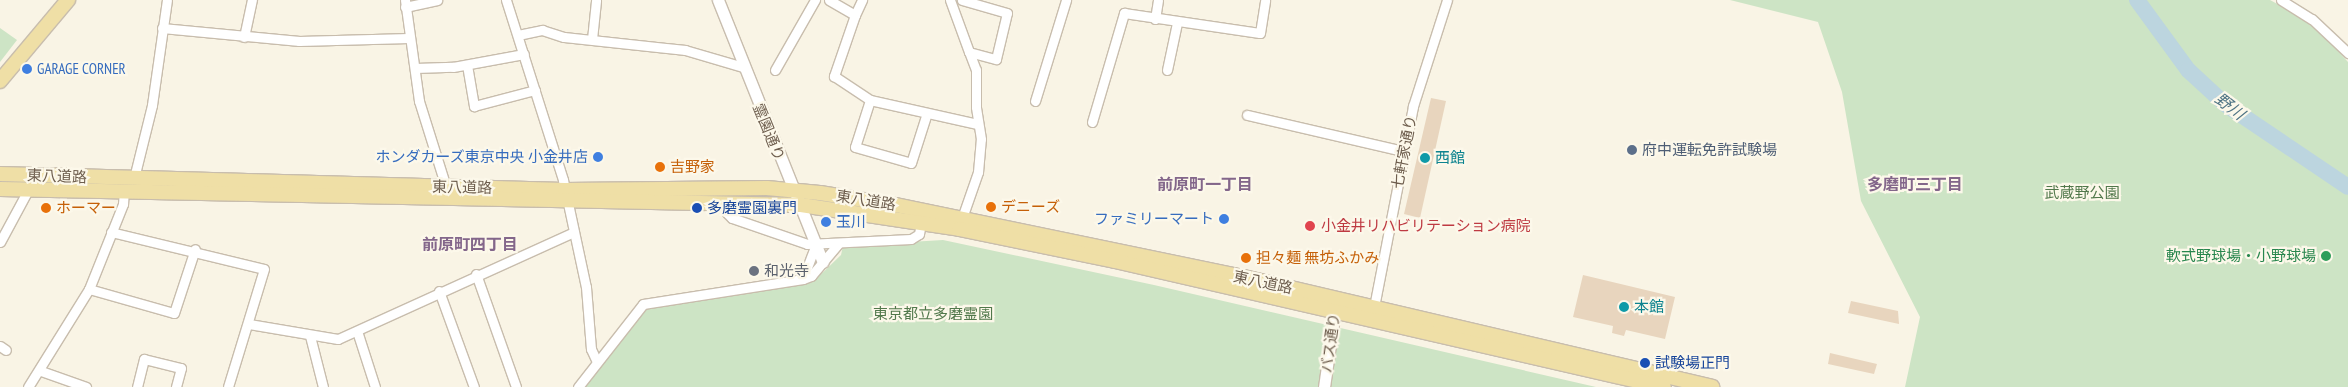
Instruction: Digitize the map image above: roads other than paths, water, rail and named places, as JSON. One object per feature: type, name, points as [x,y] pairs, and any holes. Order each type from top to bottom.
[{"type":"main road","points":[[0,81],[62,1]]},
{"type":"main road","name":"東八道路","points":[[0,174],[446,187],[566,196],[793,190],[962,218],[1371,306],[1712,387]]},
{"type":"main road","name":"東八道路","points":[[0,189],[566,196],[801,205],[921,223],[1172,274],[1333,314],[1664,387]]},
{"type":"main road","points":[[1371,306],[1371,315],[1435,336]]},
{"type":"street","points":[[134,178],[152,105],[167,0]]},
{"type":"street","points":[[244,37],[252,0]]},
{"type":"street","points":[[437,0],[405,4],[419,101],[446,187]]},
{"type":"street","points":[[506,0],[566,196],[586,287],[591,349],[597,362]]},
{"type":"street","points":[[592,39],[596,0]]},
{"type":"street","name":"霊園通り","points":[[718,0],[823,262]]},
{"type":"street","points":[[774,70],[815,0]]},
{"type":"street","points":[[828,0],[855,16]]},
{"type":"street","points":[[862,0],[834,76],[870,100],[977,124]]},
{"type":"street","points":[[950,0],[976,70],[977,124],[982,131],[979,165],[962,218]]},
{"type":"street","points":[[962,0],[1008,12],[996,59],[969,52]]},
{"type":"street","points":[[1035,101],[1066,0]]},
{"type":"street","points":[[1155,19],[1158,0]]},
{"type":"street","points":[[1092,122],[1124,13],[1260,33],[1265,0]]},
{"type":"street","name":"七軒家通り","points":[[1371,306],[1403,151],[1422,71],[1447,0]]},
{"type":"street","points":[[2281,0],[2312,20],[2348,53]]},
{"type":"street","points":[[1167,70],[1177,22]]},
{"type":"street","points":[[162,28],[299,41],[409,38]]},
{"type":"street","points":[[518,35],[542,30],[592,39],[697,52],[744,66]]},
{"type":"street","points":[[415,68],[467,65],[524,54]]},
{"type":"street","points":[[467,65],[474,106],[535,90]]},
{"type":"street","points":[[870,100],[855,147],[910,163],[927,113]]},
{"type":"street","points":[[1247,115],[1403,151]]},
{"type":"street","points":[[0,242],[28,190]]},
{"type":"street","points":[[28,387],[41,370],[89,289],[111,232],[124,190]]},
{"type":"street","points":[[726,203],[727,213],[732,218],[816,244],[911,239],[919,234],[921,223]]},
{"type":"street","points":[[111,232],[195,249],[264,269],[249,324],[228,387]]},
{"type":"street","points":[[249,324],[338,340],[476,274],[574,232]]},
{"type":"street","points":[[578,387],[643,304],[803,279],[823,262],[839,243]]},
{"type":"street","points":[[803,279],[816,244]]},
{"type":"street","points":[[89,289],[174,313],[195,249]]},
{"type":"street","points":[[476,274],[516,387]]},
{"type":"street","points":[[439,291],[474,387]]},
{"type":"street","name":"バス通り","points":[[1324,387],[1333,314],[1337,299]]},
{"type":"street","points":[[357,331],[375,387]]},
{"type":"street","points":[[310,336],[323,387]]},
{"type":"street","points":[[137,387],[144,359],[181,368],[176,387]]},
{"type":"street","points":[[41,370],[86,387]]},
{"type":"waterway","name":"野川","points":[[2137,0],[2188,70],[2225,104],[2348,187]]},
{"type":"place","name":"GARAGE CORNER","points":[[27,69]]},
{"type":"place","name":"府中運転免許試験場","points":[[1632,150]]},
{"type":"place","name":"ホンダカーズ東京中央 小金井店","points":[[598,157]]},
{"type":"place","name":"西館","points":[[1425,158]]},
{"type":"place","name":"吉野家","points":[[660,167]]},
{"type":"place","name":"デニーズ","points":[[991,207]]},
{"type":"place","name":"ホーマー","points":[[46,208]]},
{"type":"place","name":"多磨霊園裏門","points":[[697,208]]},
{"type":"place","name":"ファミリーマート","points":[[1224,219]]},
{"type":"place","name":"玉川","points":[[826,222]]},
{"type":"place","name":"小金井リハビリテーション病院","points":[[1310,226]]},
{"type":"place","name":"軟式野球場・小野球場","points":[[2326,256]]},
{"type":"place","name":"担々麺 無坊ふかみ","points":[[1246,258]]},
{"type":"place","name":"和光寺","points":[[754,271]]},
{"type":"place","name":"本館","points":[[1624,307]]},
{"type":"place","name":"試験場正門","points":[[1645,363]]},
{"type":"district","name":"前原町一丁目","points":[[1205,184]]},
{"type":"district","name":"多磨町三丁目","points":[[1915,184]]},
{"type":"district","name":"前原町四丁目","points":[[470,244]]},
{"type":"park label","name":"武蔵野公園","points":[[2082,193]]},
{"type":"park label","name":"東京都立多磨霊園","points":[[933,314]]}]
